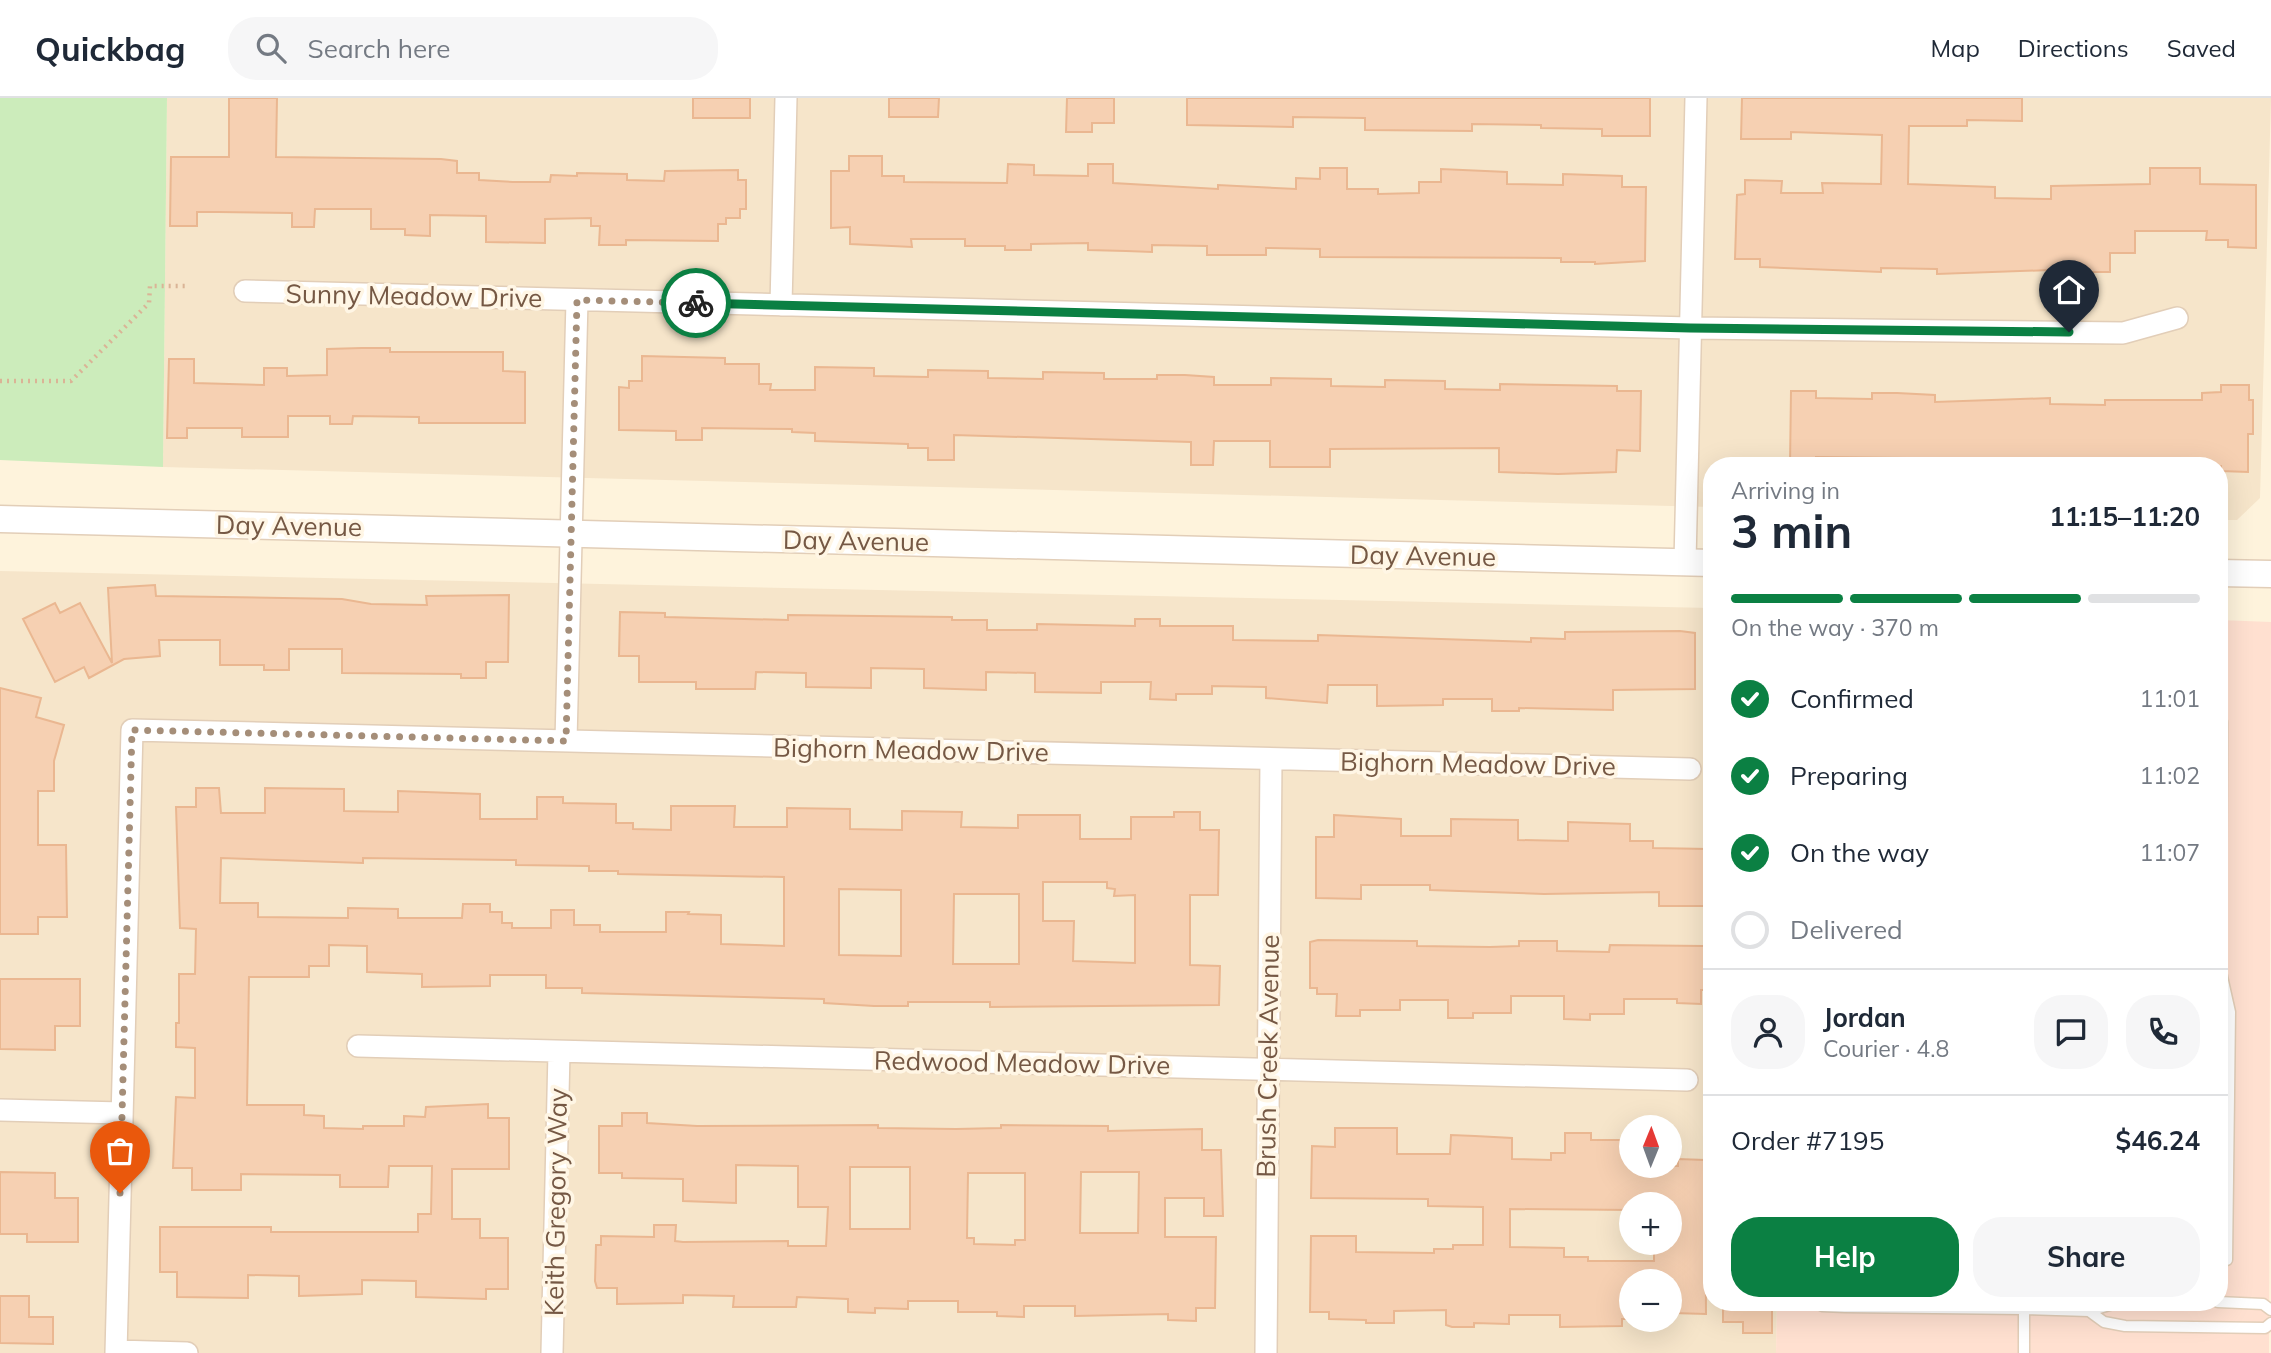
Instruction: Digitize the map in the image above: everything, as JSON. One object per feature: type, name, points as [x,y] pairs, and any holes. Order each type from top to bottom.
[{"type":"street","points":[[781,305],[786,98]]},
{"type":"street","points":[[1685,562],[1696,98]]},
{"type":"street","name":"Sunny Meadow Drive","points":[[245,291],[1690,328],[2123,332],[2177,318]]},
{"type":"street","points":[[566,741],[577,300]]},
{"type":"street","name":"Day Avenue","points":[[0,519],[1703,563]]},
{"type":"street","points":[[2228,573],[2271,574]]},
{"type":"street","name":"Bighorn Meadow Drive","points":[[122,1113],[132,730],[1690,769]]},
{"type":"street","name":"Brush Creek Avenue","points":[[1266,1353],[1271,759]]},
{"type":"street","name":"Redwood Meadow Drive","points":[[358,1046],[1687,1080]]},
{"type":"street","name":"Keith Gregory Way","points":[[552,1353],[559,1052]]},
{"type":"street","points":[[0,1110],[122,1113],[116,1352],[187,1353]]},
{"type":"lane","points":[[2228,1302],[2263,1304],[2271,1310]]},
{"type":"lane","points":[[2024,1311],[2024,1353]]},
{"type":"lane","points":[[2093,1311],[2104,1322],[2125,1326],[2265,1328],[2271,1323]]},
{"type":"path","points":[[0,381],[71,381],[149,303],[150,286],[189,286]]},
{"type":"shaded area","points":[[167,98],[2271,98],[2260,498],[2237,520],[2228,520],[2228,457],[1703,457],[1703,507],[163,467]]},
{"type":"shaded area","points":[[0,571],[1703,608],[1703,1311],[1777,1311],[1776,1353],[0,1353]]},
{"type":"shaded area","points":[[2228,620],[2271,622],[2269,1353],[1776,1353],[1777,1311],[2228,1311]]},
{"type":"green space","points":[[0,98],[167,98],[163,467],[0,460]]},
{"type":"building","points":[[229,98],[277,98],[276,157],[441,159],[457,161],[457,173],[479,173],[479,180],[513,182],[550,182],[551,175],[577,176],[577,173],[627,174],[627,180],[664,181],[665,171],[738,170],[738,180],[746,180],[746,209],[740,209],[740,218],[726,218],[726,224],[718,224],[718,241],[626,240],[626,245],[599,245],[600,226],[591,226],[591,218],[545,219],[545,243],[486,242],[486,216],[430,215],[430,236],[405,235],[405,229],[371,229],[371,209],[315,209],[314,227],[292,227],[292,213],[218,212],[197,212],[197,226],[170,226],[171,157],[229,157]]},
{"type":"building","points":[[693,98],[750,98],[750,118],[693,118]]},
{"type":"building","points":[[889,98],[939,98],[938,117],[889,117]]},
{"type":"building","points":[[1067,98],[1114,98],[1114,123],[1092,123],[1092,132],[1066,132]]},
{"type":"building","points":[[1187,98],[1650,98],[1650,136],[1602,136],[1602,129],[1541,128],[1541,125],[1472,124],[1472,131],[1365,130],[1365,118],[1293,117],[1293,127],[1187,125]]},
{"type":"building","points":[[1742,98],[2022,98],[2022,121],[1967,120],[1967,126],[1909,126],[1908,184],[1995,187],[1995,198],[2051,199],[2051,186],[2150,184],[2150,168],[2200,168],[2200,184],[2256,185],[2256,248],[2228,247],[2228,240],[2206,240],[2207,231],[2135,231],[2135,253],[2110,253],[2110,272],[2077,272],[2077,278],[2050,277],[2050,270],[1937,274],[1937,269],[1881,268],[1881,272],[1760,267],[1760,259],[1735,259],[1737,195],[1745,194],[1745,180],[1782,181],[1781,193],[1823,193],[1822,183],[1881,184],[1882,135],[1791,132],[1791,139],[1741,139]]},
{"type":"building","points":[[849,156],[882,156],[882,176],[904,176],[904,182],[1007,183],[1008,164],[1034,165],[1034,175],[1088,176],[1088,164],[1113,164],[1113,183],[1218,189],[1218,185],[1296,189],[1296,178],[1320,179],[1320,168],[1347,168],[1347,189],[1378,189],[1378,194],[1419,193],[1419,182],[1441,182],[1441,169],[1507,172],[1507,184],[1563,185],[1563,174],[1622,176],[1622,187],[1646,187],[1645,261],[1595,264],[1561,262],[1561,258],[1320,257],[1320,249],[1266,248],[1266,255],[1207,255],[1207,246],[1152,245],[1152,252],[1088,250],[1088,243],[1031,244],[1031,250],[1005,250],[1005,246],[965,246],[965,239],[911,239],[912,247],[850,244],[850,227],[831,228],[831,171],[849,171]]},
{"type":"building","points":[[390,348],[390,352],[503,352],[503,371],[525,372],[525,423],[419,423],[419,417],[353,416],[352,424],[330,424],[330,416],[288,416],[288,437],[242,437],[242,428],[187,428],[187,438],[167,438],[169,359],[194,359],[194,383],[264,385],[264,368],[287,368],[287,376],[327,375],[327,349]]},
{"type":"building","points":[[642,356],[725,358],[725,364],[759,364],[759,384],[771,384],[770,390],[815,390],[815,367],[874,368],[874,376],[928,377],[928,370],[988,371],[988,378],[1043,379],[1043,372],[1104,373],[1104,379],[1157,379],[1157,375],[1185,375],[1214,377],[1214,385],[1271,385],[1271,378],[1331,379],[1331,386],[1385,387],[1385,380],[1445,381],[1445,389],[1500,390],[1500,384],[1617,386],[1617,391],[1641,391],[1640,451],[1617,450],[1616,472],[1558,474],[1499,472],[1499,448],[1330,449],[1330,467],[1270,467],[1270,441],[1214,441],[1213,465],[1191,465],[1191,442],[954,435],[954,460],[928,460],[928,448],[908,448],[908,444],[815,441],[815,433],[792,432],[792,429],[702,428],[702,440],[676,440],[676,431],[619,430],[619,387],[629,388],[629,381],[642,381]]},
{"type":"building","points":[[2221,385],[2249,385],[2249,400],[2253,400],[2253,434],[2248,434],[2248,472],[2228,471],[2228,457],[1790,457],[1791,391],[1816,391],[1816,398],[1872,399],[1872,393],[1897,393],[1935,395],[1935,402],[2050,398],[2050,404],[2105,405],[2105,400],[2202,400],[2202,393],[2221,392]]},
{"type":"building","points":[[155,585],[156,596],[342,599],[371,604],[427,605],[426,596],[509,595],[508,662],[486,662],[486,678],[461,678],[461,674],[342,673],[342,649],[289,649],[289,670],[264,670],[264,665],[220,665],[220,640],[159,640],[160,656],[124,659],[89,678],[84,667],[55,682],[23,619],[55,603],[60,613],[80,603],[112,663],[108,588]]},
{"type":"building","points":[[620,612],[665,613],[665,617],[788,620],[788,615],[952,617],[952,620],[987,620],[987,630],[1037,630],[1037,624],[1135,626],[1135,619],[1160,619],[1160,626],[1233,626],[1233,640],[1318,641],[1318,635],[1531,642],[1531,638],[1565,639],[1565,632],[1680,631],[1695,633],[1695,689],[1613,690],[1613,710],[1519,708],[1519,711],[1492,711],[1492,699],[1443,699],[1443,705],[1377,706],[1377,685],[1328,685],[1327,703],[1266,698],[1266,687],[1212,686],[1212,694],[1176,694],[1176,700],[1150,699],[1151,682],[1101,682],[1101,693],[1035,692],[1035,673],[986,672],[986,690],[924,688],[924,669],[871,668],[871,688],[806,687],[806,673],[756,672],[755,689],[696,689],[696,682],[639,682],[639,656],[619,656]]},
{"type":"building","points":[[0,688],[41,698],[36,717],[64,725],[54,761],[54,791],[38,791],[38,845],[66,845],[67,917],[38,917],[38,934],[0,934]]},
{"type":"building","points":[[196,788],[219,788],[221,813],[265,813],[265,788],[344,789],[344,811],[398,812],[398,791],[480,794],[480,819],[537,819],[537,797],[563,797],[563,803],[616,804],[616,823],[633,823],[633,829],[671,830],[671,806],[735,806],[734,827],[787,827],[787,808],[850,809],[850,829],[902,830],[902,811],[962,812],[961,827],[1018,828],[1018,815],[1080,815],[1080,839],[1131,839],[1131,817],[1174,817],[1174,812],[1200,812],[1200,830],[1219,830],[1218,895],[1190,895],[1190,965],[1220,966],[1219,1005],[990,1007],[990,1002],[908,1002],[908,1006],[874,1006],[824,1003],[824,999],[582,993],[582,988],[546,988],[546,975],[490,975],[490,986],[422,987],[422,974],[367,972],[367,946],[329,945],[329,966],[309,966],[309,977],[249,977],[247,1105],[304,1105],[304,1115],[324,1116],[324,1128],[404,1126],[404,1116],[425,1117],[426,1107],[488,1104],[488,1118],[509,1118],[509,1169],[452,1169],[452,1219],[480,1219],[480,1238],[508,1238],[508,1289],[486,1289],[486,1299],[416,1297],[416,1281],[362,1280],[362,1294],[299,1296],[299,1276],[248,1275],[248,1298],[177,1297],[177,1272],[160,1272],[160,1227],[271,1227],[271,1232],[418,1232],[418,1214],[431,1214],[432,1166],[389,1166],[388,1187],[340,1187],[340,1175],[241,1174],[241,1190],[192,1190],[192,1168],[173,1168],[176,1097],[195,1098],[195,1048],[176,1047],[179,974],[195,974],[196,929],[180,928],[176,807],[196,807]],"holes":[[[221,858],[363,863],[363,858],[516,860],[516,865],[589,866],[589,871],[618,871],[618,874],[784,877],[784,946],[721,944],[721,915],[688,914],[689,912],[666,912],[666,932],[600,932],[600,925],[574,925],[574,910],[551,910],[551,928],[512,928],[512,923],[502,923],[502,912],[490,912],[490,904],[463,904],[462,918],[398,918],[398,909],[348,908],[348,918],[258,917],[258,903],[220,903]],[[1043,882],[1107,882],[1107,888],[1115,889],[1114,896],[1135,895],[1135,963],[1073,961],[1074,921],[1043,921]],[[839,889],[901,890],[901,956],[839,955]],[[954,894],[1019,894],[1019,964],[953,964]]]},
{"type":"building","points":[[1334,815],[1401,819],[1401,836],[1451,836],[1451,819],[1518,820],[1518,840],[1568,841],[1568,822],[1630,824],[1630,841],[1653,841],[1653,848],[1703,849],[1703,906],[1659,906],[1659,892],[1544,894],[1430,890],[1430,885],[1361,885],[1361,899],[1316,898],[1316,837],[1334,837]]},
{"type":"building","points":[[1417,941],[1417,946],[1490,947],[1519,946],[1519,941],[1557,941],[1557,951],[1609,952],[1610,945],[1703,946],[1703,990],[1701,1004],[1677,1003],[1677,999],[1624,999],[1624,1014],[1590,1014],[1590,1020],[1564,1019],[1564,996],[1511,996],[1511,1013],[1473,1013],[1473,1018],[1448,1018],[1448,1000],[1400,1000],[1400,1010],[1360,1010],[1360,1016],[1336,1016],[1337,994],[1317,994],[1317,988],[1310,988],[1310,942]]},
{"type":"building","points":[[0,979],[80,979],[80,1026],[55,1026],[55,1050],[0,1049]]},
{"type":"building","points":[[622,1113],[647,1113],[647,1123],[697,1126],[878,1125],[878,1128],[956,1129],[1001,1128],[1001,1125],[1108,1126],[1108,1131],[1202,1129],[1202,1150],[1221,1150],[1223,1216],[1204,1216],[1204,1198],[1165,1198],[1165,1237],[1216,1237],[1215,1308],[1196,1308],[1196,1321],[1168,1320],[1168,1314],[1075,1316],[1075,1306],[1024,1306],[1024,1317],[997,1316],[997,1312],[958,1312],[958,1301],[908,1301],[908,1309],[875,1308],[875,1313],[848,1312],[848,1299],[797,1297],[796,1307],[733,1307],[734,1296],[683,1295],[683,1303],[617,1304],[617,1288],[597,1288],[595,1281],[596,1245],[601,1245],[601,1236],[654,1237],[654,1225],[676,1225],[675,1241],[788,1241],[788,1246],[826,1246],[828,1207],[798,1207],[798,1166],[736,1165],[736,1203],[683,1201],[683,1179],[622,1178],[622,1173],[599,1173],[599,1126],[622,1126]],"holes":[[[850,1167],[910,1167],[910,1229],[850,1229]],[[1081,1172],[1139,1172],[1138,1233],[1080,1233]],[[968,1173],[1025,1173],[1025,1240],[1015,1240],[1015,1245],[974,1244],[974,1238],[967,1238]]]},
{"type":"building","points":[[1335,1128],[1397,1128],[1397,1154],[1450,1154],[1451,1135],[1512,1138],[1512,1159],[1551,1160],[1551,1153],[1565,1153],[1565,1133],[1591,1133],[1591,1140],[1619,1140],[1619,1178],[1682,1178],[1682,1159],[1703,1160],[1703,1311],[1706,1311],[1706,1314],[1682,1313],[1682,1269],[1619,1269],[1619,1326],[1560,1327],[1560,1315],[1509,1315],[1509,1324],[1474,1323],[1474,1327],[1452,1327],[1446,1325],[1446,1310],[1394,1311],[1394,1323],[1329,1319],[1329,1312],[1310,1312],[1311,1236],[1356,1236],[1356,1252],[1434,1253],[1434,1249],[1453,1249],[1453,1245],[1483,1245],[1483,1207],[1428,1206],[1428,1199],[1311,1198],[1312,1146],[1335,1147]],"holes":[[[1619,1192],[1682,1192],[1682,1255],[1654,1255],[1654,1261],[1588,1261],[1588,1257],[1564,1257],[1564,1248],[1510,1247],[1510,1209],[1619,1210]]]},
{"type":"building","points":[[0,1172],[55,1173],[55,1198],[78,1198],[78,1242],[27,1242],[27,1234],[0,1234]]},
{"type":"building","points":[[0,1296],[29,1296],[29,1317],[53,1317],[53,1344],[0,1343]]},
{"type":"building","points":[[1723,1311],[1772,1311],[1772,1333],[1743,1333],[1743,1322],[1723,1322]]},
{"type":"way so far","points":[[120,1193],[132,730],[566,741],[577,300],[696,303]]},
{"type":"route","points":[[696,303],[1690,328],[2069,332]]}]
